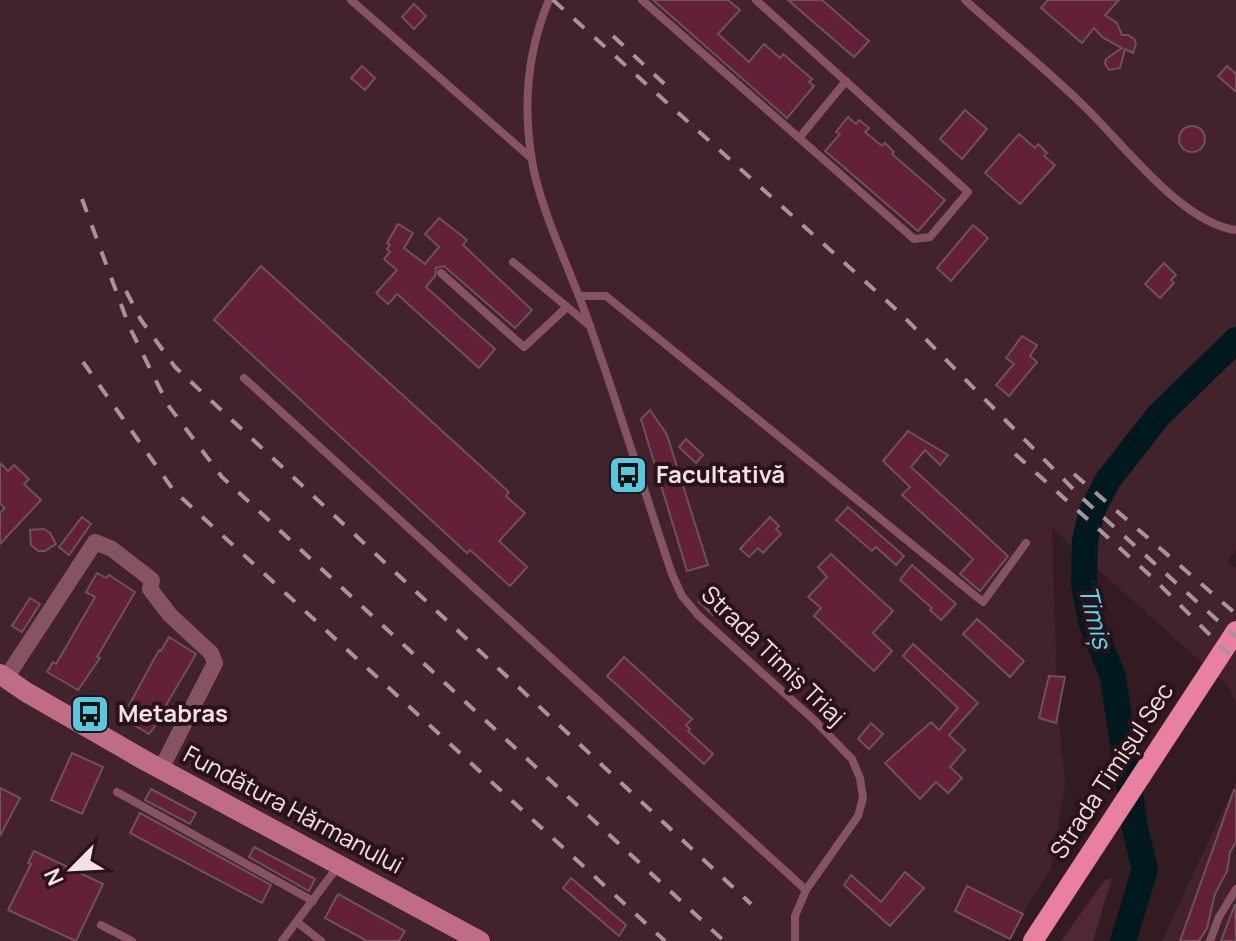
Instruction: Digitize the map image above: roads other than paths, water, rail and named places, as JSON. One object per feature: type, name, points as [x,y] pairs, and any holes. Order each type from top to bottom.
[{"type":"main road","name":"Strada Timișul Sec","points":[[1033,941],[1236,631]]},
{"type":"main road","name":"Fundătura Hărmanului","points":[[3,676],[161,769],[480,941]]},
{"type":"street","points":[[3,676],[95,542],[112,549],[152,580],[150,589],[170,615],[211,653],[215,663],[161,769]]},
{"type":"lane","points":[[351,0],[531,157]]},
{"type":"lane","name":"Strada Timiș Triaj","points":[[549,0],[529,69],[526,103],[531,157],[544,202],[591,326],[672,574],[682,596],[698,615],[814,720],[852,759],[860,778],[863,798],[858,816],[806,890],[795,916],[795,941]]},
{"type":"lane","points":[[642,0],[914,239],[930,237],[968,192],[756,0]]},
{"type":"lane","points":[[965,0],[1084,106],[1158,182],[1201,219],[1236,230]]},
{"type":"lane","points":[[799,138],[846,81]]},
{"type":"lane","points":[[513,262],[591,326]]},
{"type":"lane","points":[[441,273],[524,347],[567,307]]},
{"type":"lane","points":[[580,296],[606,296],[983,602],[1026,543]]},
{"type":"lane","points":[[244,378],[806,890]]},
{"type":"lane","points":[[117,792],[313,901]]},
{"type":"lane","points":[[282,941],[339,864]]},
{"type":"lane","points":[[1210,941],[1219,917],[1236,889]]},
{"type":"lane","points":[[297,922],[321,941]]},
{"type":"lane","points":[[101,925],[132,941]]},
{"type":"waterway","name":"Timiș","points":[[1123,941],[1145,869],[1136,834],[1113,677],[1092,624],[1084,585],[1085,540],[1092,511],[1108,480],[1158,416],[1236,340]]},
{"type":"railway","points":[[553,0],[899,312],[1082,498],[1236,637]]},
{"type":"railway","points":[[613,36],[672,91]]},
{"type":"railway","points":[[82,199],[129,326],[168,405],[222,477],[723,940]]},
{"type":"railway","points":[[126,291],[141,320],[175,367],[751,904]]},
{"type":"railway","points":[[83,362],[174,491],[665,941]]},
{"type":"railway","points":[[1015,454],[1153,578],[1236,661]]},
{"type":"railway","points":[[1074,474],[1236,614]]},
{"type":"place","name":"Facultativă","points":[[628,475]]},
{"type":"place","name":"Metabras","points":[[90,714]]}]
